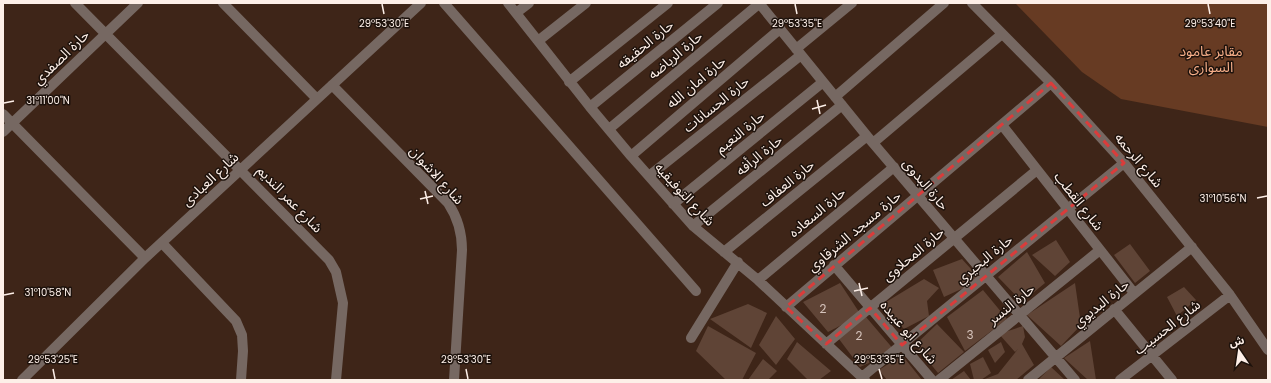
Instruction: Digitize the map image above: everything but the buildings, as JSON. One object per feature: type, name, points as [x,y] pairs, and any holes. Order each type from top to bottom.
[{"type":"street","name":"شارع عمر النديم","points":[[75,3],[329,260],[336,272],[343,303],[336,380]]},
{"type":"street","name":"حارة الصفدي","points":[[3,132],[138,3]]},
{"type":"street","points":[[223,3],[317,99]]},
{"type":"street","name":"شارع العبادى","points":[[22,380],[145,258],[421,3]]},
{"type":"street","points":[[444,3],[696,291]]},
{"type":"street","name":"شارع التوفيقيه","points":[[508,3],[569,82],[631,156],[693,226],[738,262],[864,379]]},
{"type":"street","points":[[516,13],[529,3]]},
{"type":"street","points":[[538,42],[586,3]]},
{"type":"street","points":[[569,82],[668,3]]},
{"type":"street","name":"حارة الحقيقه","points":[[590,107],[718,3]]},
{"type":"street","name":"حارة البدوى","points":[[760,3],[870,139],[1075,380]]},
{"type":"street","name":"حارة الرياضه","points":[[609,129],[760,3]]},
{"type":"street","name":"حارة الحسانات","points":[[649,176],[799,52],[852,3]]},
{"type":"street","points":[[835,97],[944,3]]},
{"type":"street","name":"شارع الرحمه","points":[[972,3],[1124,162],[1230,295],[1268,350]]},
{"type":"street","name":"حارة امان الله","points":[[631,156],[780,29]]},
{"type":"street","name":"حارة العفاف","points":[[724,252],[1002,34]]},
{"type":"street","name":"حارة النعيم","points":[[674,204],[823,82]]},
{"type":"street","name":"حارة مسجد الشرقاوي","points":[[786,307],[1050,83]]},
{"type":"street","name":"شارع الاشوان","points":[[332,85],[448,203],[456,218],[462,238],[462,250],[454,380]]},
{"type":"street","name":"حارة الرأفه","points":[[693,226],[842,105]]},
{"type":"street","points":[[3,114],[145,258]]},
{"type":"street","name":"شارع القطب","points":[[1002,125],[1134,293]]},
{"type":"street","name":"حارة البحيري","points":[[864,379],[902,344],[1124,162]]},
{"type":"street","name":"حارة السعاده","points":[[758,280],[894,167]]},
{"type":"street","name":"حارة المحلاوى","points":[[826,344],[1037,170]]},
{"type":"street","points":[[162,243],[236,321],[242,335],[243,351],[241,380]]},
{"type":"street","name":"حارة البديوي","points":[[1028,380],[1192,247]]},
{"type":"street","name":"حارة النسر","points":[[939,380],[1100,250]]},
{"type":"street","points":[[691,338],[738,262]]},
{"type":"street","name":"شارع ابو عبيده","points":[[834,265],[932,380]]},
{"type":"street","name":"شارع الحسيب","points":[[1120,380],[1230,295]]},
{"type":"street","points":[[1114,309],[1172,380]]},
{"type":"highlighted area","points":[[1051,83],[1124,163],[902,345],[870,308],[826,344],[786,307]]},
{"type":"green space","name":"مقابر عامود السوارى","points":[[1015,3],[1268,3],[1268,127],[1121,99],[1082,72]]}]
